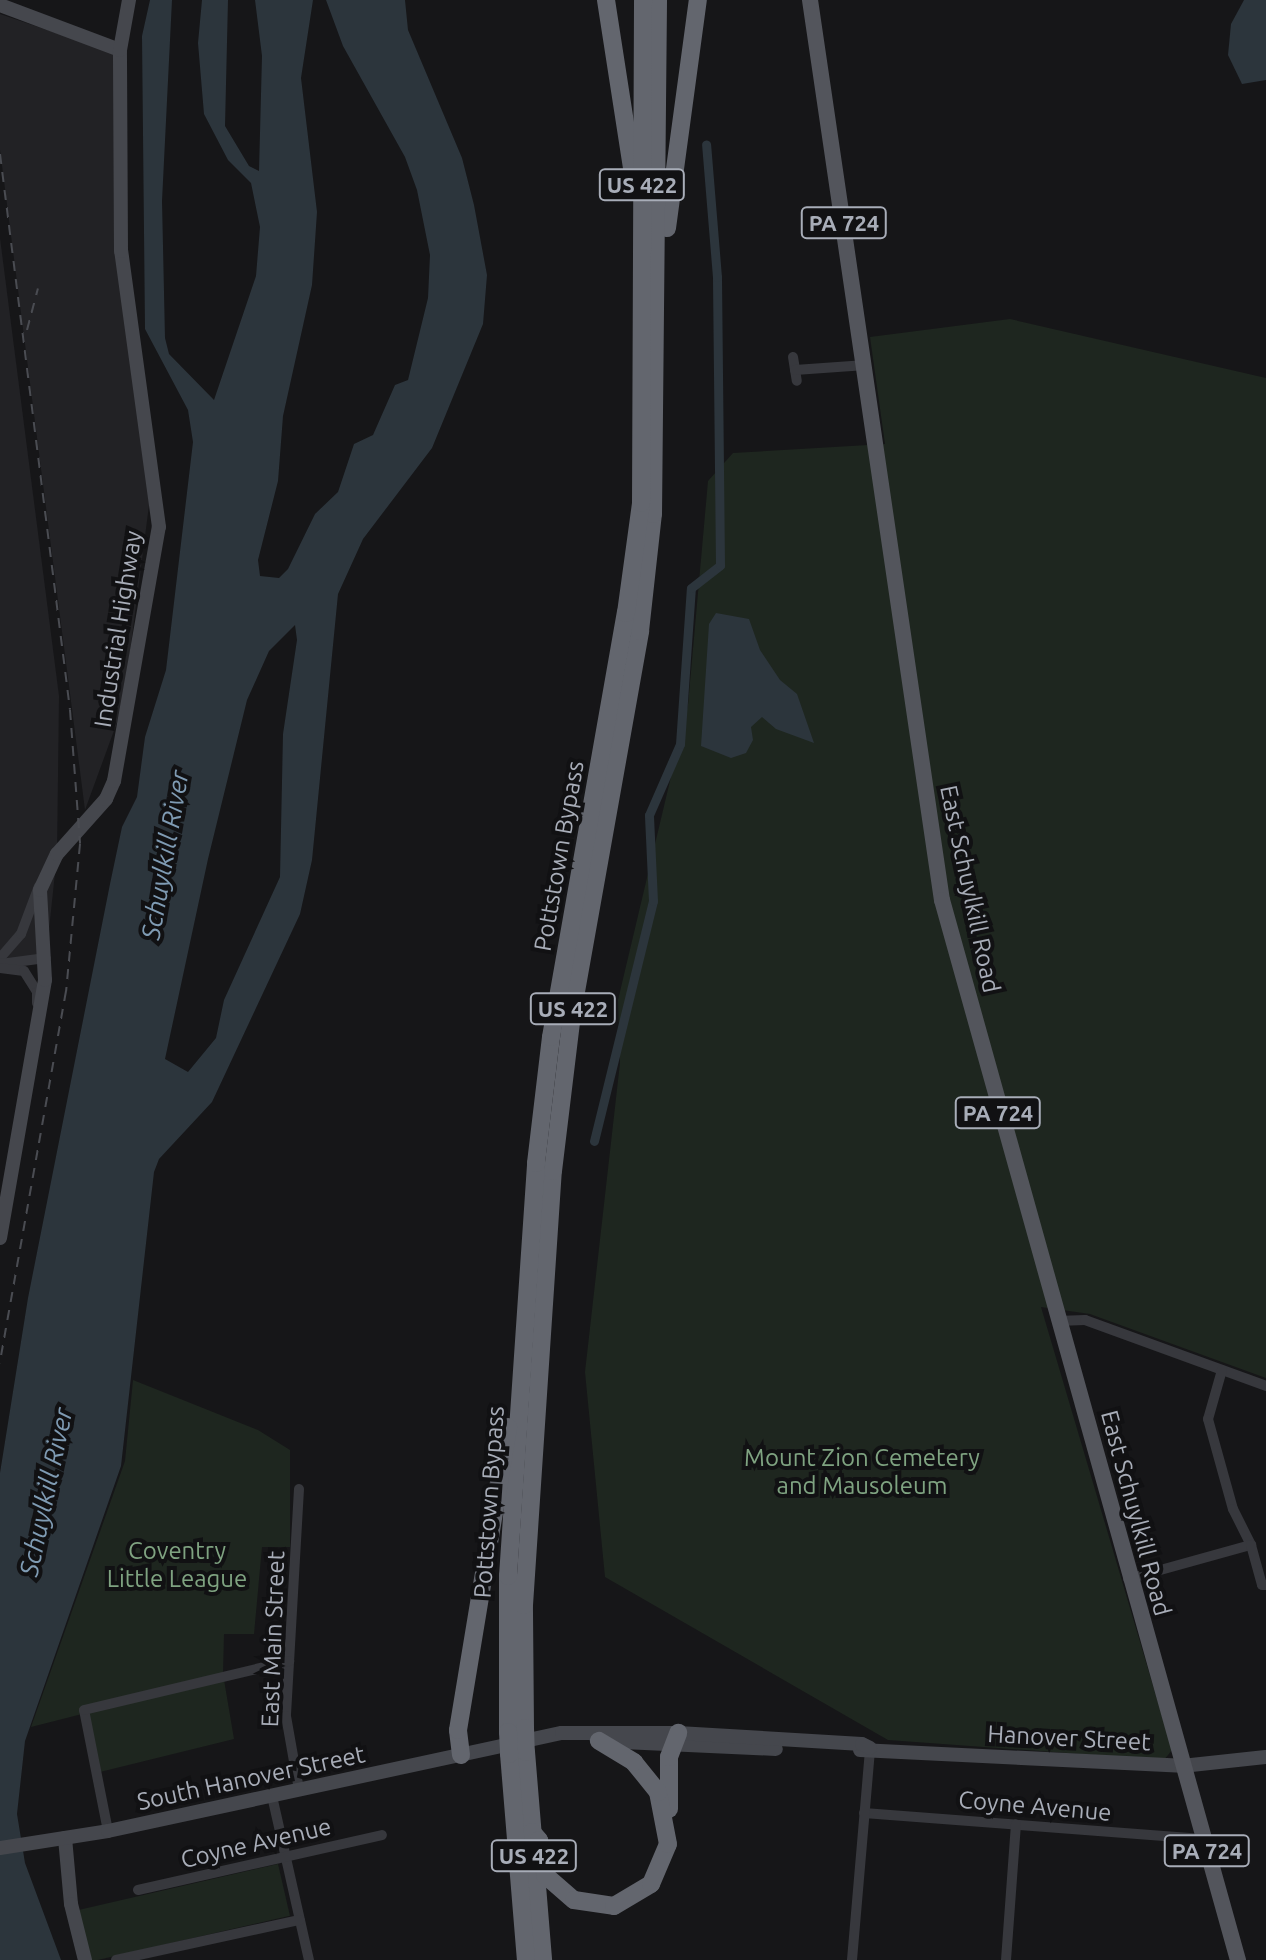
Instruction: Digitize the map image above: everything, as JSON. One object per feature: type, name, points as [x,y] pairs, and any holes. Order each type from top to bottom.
[{"type":"highway","points":[[606,0],[632,170],[641,369]]},
{"type":"highway","name":"Pottstown Bypass","points":[[543,1960],[532,1832],[506,1632],[522,1366],[551,1037],[626,613],[641,503],[643,0]]},
{"type":"highway","name":"Pottstown Bypass","points":[[526,1960],[521,1741],[524,1605],[553,1171],[572,1014],[647,578],[657,454],[658,0]]},
{"type":"highway","points":[[659,294],[698,0]]},
{"type":"highway","points":[[461,1755],[458,1730],[471,1644],[522,1366]]},
{"type":"highway","points":[[532,1832],[539,1840],[542,1868],[553,1884],[568,1897],[601,1907],[628,1902],[645,1890],[659,1872],[668,1844],[676,1739]]},
{"type":"highway","points":[[599,1741],[634,1762],[655,1785],[668,1844]]},
{"type":"main road","name":"East Schuylkill Road","points":[[810,0],[866,365],[942,900],[1182,1766]]},
{"type":"main road","name":"PA 724","points":[[1182,1766],[1238,1960]]},
{"type":"street","name":"Industrial Highway","points":[[0,1238],[4,1192],[46,958],[38,910],[51,863],[106,799],[114,781],[159,527],[124,290],[120,50],[129,0]]},
{"type":"street","points":[[0,5],[120,50]]},
{"type":"street","points":[[793,357],[796,375],[866,365]]},
{"type":"street","points":[[0,958],[21,934],[30,904],[51,863]]},
{"type":"street","points":[[0,966],[46,958]]},
{"type":"street","points":[[0,966],[24,971],[32,979],[36,1021]]},
{"type":"street","points":[[1057,1321],[1085,1320],[1266,1386]]},
{"type":"street","points":[[1222,1370],[1208,1419],[1233,1509],[1251,1545],[1262,1585],[1266,1585]]},
{"type":"street","name":"East Main Street","points":[[299,1489],[286,1716],[299,1790]]},
{"type":"street","points":[[1128,1579],[1251,1545]]},
{"type":"street","points":[[108,1831],[84,1710],[289,1661]]},
{"type":"street","name":"Hanover Street","points":[[461,1755],[521,1741],[594,1731],[676,1739]]},
{"type":"street","name":"Hanover Street","points":[[521,1741],[676,1739],[862,1744],[870,1748],[1182,1766],[1266,1757]]},
{"type":"street","points":[[852,1960],[870,1748]]},
{"type":"street","name":"South Hanover Street","points":[[58,1839],[461,1755]]},
{"type":"street","points":[[272,1796],[309,1960]]},
{"type":"street","name":"Coyne Avenue","points":[[864,1813],[1203,1839]]},
{"type":"street","points":[[1006,1960],[1016,1824]]},
{"type":"street","name":"Coyne Avenue","points":[[138,1890],[382,1835]]},
{"type":"street","points":[[0,1848],[58,1839],[85,1960]]},
{"type":"street","points":[[116,1960],[300,1920]]},
{"type":"shaded area","points":[[0,14],[121,55],[121,180],[151,490],[123,706],[85,810],[0,150]]},
{"type":"shaded area","points":[[0,238],[59,696],[57,854],[46,958],[0,965]]},
{"type":"green space","name":"Mount Zion Cemetery and Mausoleum","points":[[1010,319],[1266,378],[1266,1378],[1090,1314],[1041,1307],[1172,1750],[1164,1760],[888,1740],[605,1577],[585,1372],[620,1063],[618,1000],[688,705],[708,481],[733,453],[885,444],[870,337]]},
{"type":"green space","name":"Coventry Little League","points":[[133,1380],[258,1430],[290,1450],[290,1547],[262,1547],[254,1634],[224,1634],[223,1674],[234,1739],[100,1772],[86,1713],[31,1727],[125,1461]]},
{"type":"green space","points":[[278,1864],[290,1916],[88,1960],[76,1911]]},
{"type":"water","name":"Schuylkill River","points":[[150,0],[172,0],[162,201],[165,338],[169,354],[214,400],[256,276],[260,227],[251,183],[228,160],[204,114],[198,43],[202,0],[228,0],[225,126],[249,166],[259,171],[262,56],[255,0],[313,0],[301,78],[317,212],[312,285],[283,416],[278,481],[258,560],[260,576],[279,578],[288,569],[315,514],[338,492],[354,444],[373,435],[395,385],[408,380],[428,298],[430,255],[417,190],[405,157],[343,46],[326,0],[405,0],[408,30],[462,158],[487,275],[483,324],[432,448],[363,539],[338,594],[312,860],[300,914],[212,1102],[159,1159],[154,1172],[121,1466],[25,1741],[17,1814],[25,1863],[61,1960],[0,1960],[0,1473],[28,1298],[110,884],[122,827],[137,797],[145,737],[166,670],[193,442],[188,410],[145,329],[142,36]],"holes":[[[295,625],[297,640],[283,734],[280,877],[224,1000],[216,1038],[188,1072],[165,1059],[208,859],[247,700],[269,651]]]},
{"type":"water","points":[[1244,0],[1266,0],[1266,80],[1242,84],[1228,55],[1231,24]]},
{"type":"water","points":[[716,613],[749,619],[760,650],[780,680],[797,694],[814,743],[776,729],[762,717],[751,727],[753,740],[746,753],[731,758],[701,746],[709,624]]},
{"type":"waterway","points":[[594,1141],[653,901],[649,815],[680,744],[691,588],[720,565],[717,277],[706,144]]},
{"type":"railway","points":[[0,154],[70,710],[80,844],[66,991],[0,1363]]},
{"type":"railway","points":[[27,330],[38,288]]}]
